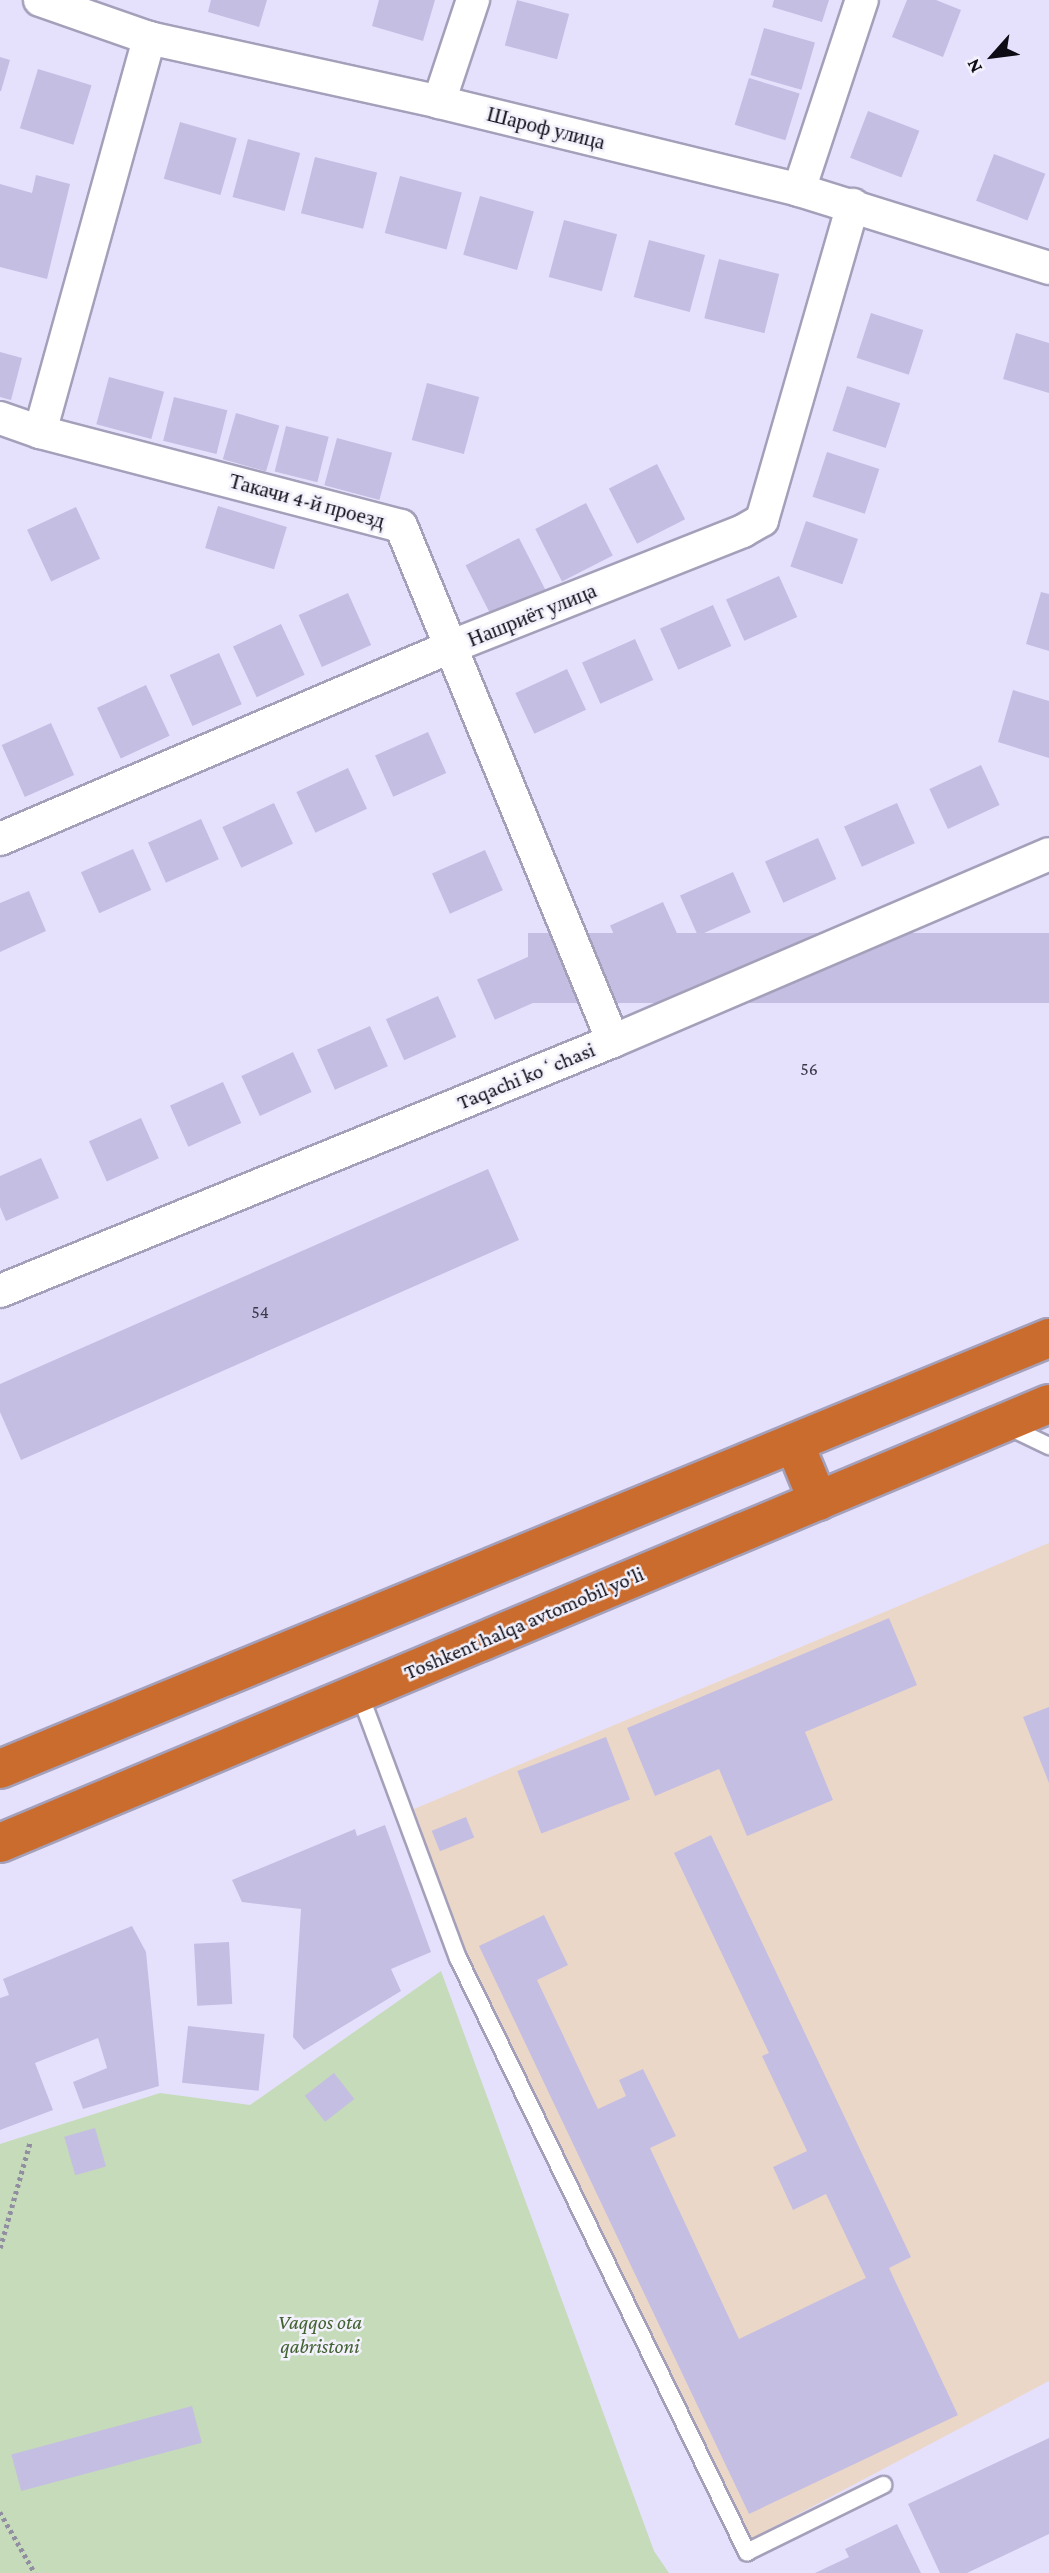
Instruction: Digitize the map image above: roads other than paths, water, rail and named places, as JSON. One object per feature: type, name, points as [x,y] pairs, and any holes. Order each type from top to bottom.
[{"type":"highway","points":[[0,1769],[1049,1338]]},
{"type":"highway","name":"Toshkent halqa avtomobil yo'li","points":[[0,1843],[1049,1404]]},
{"type":"highway","points":[[794,1443],[818,1501]]},
{"type":"street","name":"Шароф улица","points":[[40,0],[110,13],[149,38],[439,102],[799,190],[1049,268]]},
{"type":"street","points":[[439,102],[473,0]]},
{"type":"street","points":[[799,190],[862,0]]},
{"type":"street","points":[[40,432],[149,38]]},
{"type":"street","name":"Нашриёт улица","points":[[0,839],[450,647],[743,531],[762,520],[853,205]]},
{"type":"street","name":"Такачи 4-й проезд","points":[[0,418],[40,432],[401,526],[613,1041]]},
{"type":"street","name":"Taqachi koʻchasi","points":[[0,1291],[613,1041],[1049,854]]},
{"type":"lane","points":[[1002,1424],[1049,1446]]},
{"type":"lane","points":[[359,1692],[458,1958],[747,2552],[883,2485]]},
{"type":"park label","name":"Vaqqos ota qabristoni","points":[[320,2334]]}]
